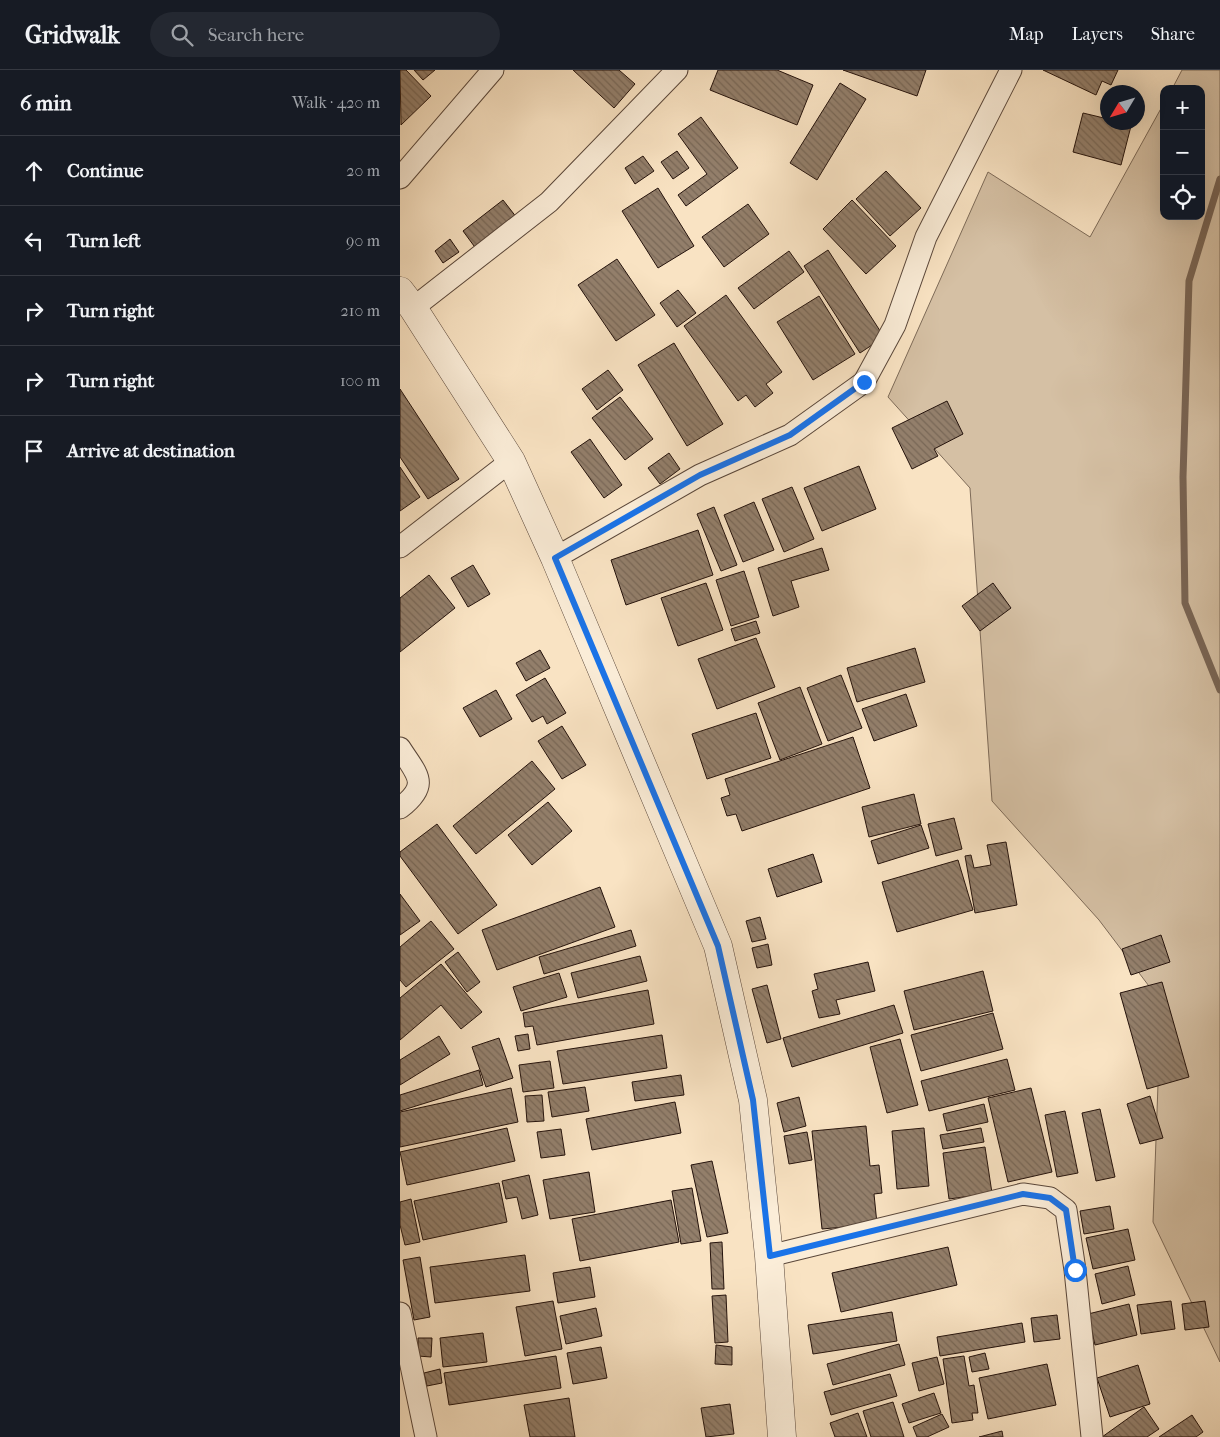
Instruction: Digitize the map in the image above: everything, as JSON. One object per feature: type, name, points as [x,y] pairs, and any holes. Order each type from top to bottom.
[{"type":"street","points":[[400,178],[493,70]]},
{"type":"street","points":[[677,70],[549,202],[407,300],[511,461],[555,558],[718,946],[753,1100],[770,1256],[782,1437]]},
{"type":"street","points":[[555,558],[700,475],[790,435],[864,382],[895,325],[926,237],[1011,70]]},
{"type":"street","points":[[400,547],[511,461]]},
{"type":"street","points":[[400,748],[418,777],[419,788],[412,798],[400,808]]},
{"type":"street","points":[[770,1256],[1023,1194],[1050,1198],[1066,1210],[1075,1270],[1092,1437]]},
{"type":"street","points":[[400,1313],[426,1437]]},
{"type":"shaded area","points":[[1182,70],[1220,70],[1220,1362],[1153,1222],[1161,1002],[1099,920],[992,801],[970,488],[888,397],[988,172],[1090,237],[1160,110],[1160,220],[1205,220],[1205,85],[1174,85]]},
{"type":"building","points":[[400,70],[406,70],[431,96],[401,125]]},
{"type":"building","points":[[414,70],[435,70],[423,80]]},
{"type":"building","points":[[573,70],[619,70],[635,84],[614,108]]},
{"type":"building","points":[[718,70],[777,70],[813,85],[797,125],[710,90]]},
{"type":"building","points":[[843,70],[926,70],[917,96]]},
{"type":"building","points":[[1043,70],[1118,70],[1111,85],[1102,81],[1096,95]]},
{"type":"building","points":[[840,83],[866,99],[817,180],[790,163]]},
{"type":"building","points":[[1083,113],[1100,117],[1100,130],[1130,130],[1121,165],[1073,152]]},
{"type":"building","points":[[701,117],[738,168],[686,206],[678,195],[707,174],[678,134]]},
{"type":"building","points":[[677,151],[689,168],[673,179],[661,162]]},
{"type":"building","points":[[643,156],[654,171],[635,184],[625,168]]},
{"type":"building","points":[[886,171],[921,208],[890,236],[856,199]]},
{"type":"building","points":[[658,188],[694,246],[658,268],[622,211]]},
{"type":"building","points":[[503,200],[517,218],[477,250],[463,231]]},
{"type":"building","points":[[852,200],[896,246],[866,274],[823,229]]},
{"type":"building","points":[[748,204],[769,234],[724,267],[702,237]]},
{"type":"building","points":[[450,239],[459,252],[443,263],[435,251]]},
{"type":"building","points":[[828,250],[884,337],[860,353],[804,266]]},
{"type":"building","points":[[789,251],[804,272],[754,309],[738,288]]},
{"type":"building","points":[[617,259],[655,315],[616,341],[578,285]]},
{"type":"building","points":[[678,290],[696,313],[677,327],[660,303]]},
{"type":"building","points":[[726,295],[782,372],[766,384],[773,393],[755,407],[746,395],[738,401],[684,326]]},
{"type":"building","points":[[819,296],[855,354],[813,380],[777,322]]},
{"type":"building","points":[[674,343],[723,424],[687,446],[638,365]]},
{"type":"building","points":[[608,370],[623,390],[597,410],[582,389]]},
{"type":"building","points":[[400,389],[459,479],[428,499],[400,457]]},
{"type":"building","points":[[620,397],[653,439],[625,460],[592,418]]},
{"type":"building","points":[[947,401],[963,434],[934,449],[938,456],[912,469],[892,428]]},
{"type":"building","points":[[590,439],[622,485],[604,498],[571,452]]},
{"type":"building","points":[[669,453],[680,469],[660,484],[648,468]]},
{"type":"building","points":[[859,466],[876,509],[822,531],[804,488]]},
{"type":"building","points":[[400,467],[420,497],[400,511]]},
{"type":"building","points":[[792,487],[814,539],[784,552],[762,499]]},
{"type":"building","points":[[754,502],[774,550],[743,562],[724,515]]},
{"type":"building","points":[[714,507],[737,565],[721,571],[697,514]]},
{"type":"building","points":[[698,530],[713,575],[626,605],[611,560]]},
{"type":"building","points":[[822,548],[829,570],[791,581],[799,607],[773,616],[758,568]]},
{"type":"building","points":[[473,565],[490,594],[468,607],[451,578]]},
{"type":"building","points":[[744,571],[759,617],[731,626],[716,580]]},
{"type":"building","points":[[429,575],[455,608],[400,652],[400,598]]},
{"type":"building","points":[[706,583],[723,630],[678,646],[661,598]]},
{"type":"building","points":[[993,583],[1011,608],[980,631],[962,606]]},
{"type":"building","points":[[756,621],[760,633],[735,641],[731,629]]},
{"type":"building","points":[[756,638],[775,687],[717,709],[698,659]]},
{"type":"building","points":[[915,648],[925,682],[857,702],[847,668]]},
{"type":"building","points":[[540,650],[550,668],[526,681],[516,663]]},
{"type":"building","points":[[841,675],[862,728],[828,741],[807,688]]},
{"type":"building","points":[[545,678],[566,713],[547,724],[543,716],[532,722],[516,695]]},
{"type":"building","points":[[800,687],[822,744],[780,760],[758,703]]},
{"type":"building","points":[[496,690],[512,719],[480,737],[463,708]]},
{"type":"building","points":[[906,694],[917,726],[874,741],[862,709]]},
{"type":"building","points":[[756,713],[771,758],[707,779],[692,734]]},
{"type":"building","points":[[562,726],[586,765],[562,779],[538,741]]},
{"type":"building","points":[[853,737],[870,788],[742,831],[736,814],[727,816],[721,798],[730,795],[725,779]]},
{"type":"building","points":[[532,761],[555,789],[476,854],[453,826]]},
{"type":"building","points":[[914,794],[921,824],[869,837],[862,807]]},
{"type":"building","points":[[548,802],[572,831],[532,865],[508,835]]},
{"type":"building","points":[[954,818],[962,849],[936,856],[928,824]]},
{"type":"building","points":[[437,824],[497,905],[458,934],[400,856],[400,852]]},
{"type":"building","points":[[921,825],[929,848],[878,864],[871,841]]},
{"type":"building","points":[[1006,842],[1017,905],[975,913],[965,856],[971,855],[974,868],[991,865],[987,845]]},
{"type":"building","points":[[813,854],[822,882],[777,897],[768,869]]},
{"type":"building","points":[[958,860],[973,910],[897,932],[882,882]]},
{"type":"building","points":[[600,887],[615,927],[497,970],[482,930]]},
{"type":"building","points":[[400,894],[420,921],[400,935]]},
{"type":"building","points":[[760,917],[766,939],[752,942],[746,921]]},
{"type":"building","points":[[431,921],[454,949],[406,987],[400,980],[400,947]]},
{"type":"building","points":[[631,930],[636,946],[544,974],[539,957]]},
{"type":"building","points":[[1161,935],[1170,962],[1131,975],[1122,949]]},
{"type":"building","points":[[768,944],[772,965],[757,968],[752,948]]},
{"type":"building","points":[[458,952],[480,982],[467,992],[445,962]]},
{"type":"building","points":[[640,956],[647,981],[578,998],[571,973]]},
{"type":"building","points":[[868,962],[875,991],[836,1000],[840,1014],[819,1018],[812,991],[818,989],[814,974]]},
{"type":"building","points":[[441,964],[482,1012],[461,1029],[441,1005],[400,1040],[400,998]]},
{"type":"building","points":[[983,971],[993,1011],[914,1030],[904,991]]},
{"type":"building","points":[[559,973],[567,997],[521,1011],[513,987]]},
{"type":"building","points":[[1162,982],[1189,1077],[1147,1089],[1120,993]]},
{"type":"building","points":[[767,985],[781,1039],[767,1043],[752,989]]},
{"type":"building","points":[[648,990],[654,1024],[537,1045],[533,1026],[525,1027],[523,1013]]},
{"type":"building","points":[[894,1005],[903,1033],[792,1067],[783,1038]]},
{"type":"building","points":[[993,1013],[1003,1049],[921,1071],[911,1035]]},
{"type":"building","points":[[528,1034],[530,1049],[518,1051],[515,1036]]},
{"type":"building","points":[[662,1035],[667,1068],[563,1084],[557,1051]]},
{"type":"building","points":[[439,1036],[450,1054],[400,1085],[400,1060]]},
{"type":"building","points":[[499,1038],[513,1078],[486,1087],[472,1047]]},
{"type":"building","points":[[900,1039],[918,1105],[887,1113],[870,1047]]},
{"type":"building","points":[[1007,1059],[1015,1090],[929,1111],[921,1081]]},
{"type":"building","points":[[550,1061],[554,1088],[523,1092],[519,1065]]},
{"type":"building","points":[[479,1070],[483,1085],[400,1111],[400,1095]]},
{"type":"building","points":[[681,1075],[684,1095],[635,1101],[632,1082]]},
{"type":"building","points":[[585,1087],[589,1111],[552,1117],[548,1092]]},
{"type":"building","points":[[511,1088],[518,1122],[400,1147],[400,1112]]},
{"type":"building","points":[[1031,1088],[1052,1172],[1008,1182],[988,1098]]},
{"type":"building","points":[[542,1095],[544,1121],[527,1122],[525,1096]]},
{"type":"building","points":[[1150,1096],[1163,1138],[1140,1144],[1127,1104]]},
{"type":"building","points":[[799,1097],[806,1126],[784,1132],[777,1103]]},
{"type":"building","points":[[675,1102],[681,1133],[592,1150],[586,1119]]},
{"type":"building","points":[[984,1104],[988,1122],[947,1131],[943,1114]]},
{"type":"building","points":[[1100,1109],[1115,1177],[1096,1181],[1082,1113]]},
{"type":"building","points":[[1065,1111],[1078,1173],[1057,1177],[1045,1115]]},
{"type":"building","points":[[866,1126],[870,1166],[879,1165],[882,1193],[874,1194],[877,1224],[822,1229],[812,1131]]},
{"type":"building","points":[[507,1128],[515,1161],[407,1185],[400,1152]]},
{"type":"building","points":[[924,1128],[929,1186],[897,1189],[892,1131]]},
{"type":"building","points":[[981,1128],[984,1142],[943,1149],[940,1135]]},
{"type":"building","points":[[561,1129],[565,1155],[541,1158],[537,1132]]},
{"type":"building","points":[[807,1132],[812,1160],[789,1164],[784,1136]]},
{"type":"building","points":[[985,1147],[992,1193],[949,1199],[943,1153]]},
{"type":"building","points":[[712,1161],[728,1233],[707,1237],[691,1165]]},
{"type":"building","points":[[589,1172],[595,1212],[550,1219],[543,1180]]},
{"type":"building","points":[[529,1175],[538,1215],[522,1219],[517,1197],[506,1199],[502,1181]]},
{"type":"building","points":[[499,1183],[507,1222],[423,1240],[414,1201]]},
{"type":"building","points":[[692,1188],[701,1241],[681,1244],[672,1191]]},
{"type":"building","points":[[411,1199],[420,1242],[405,1245],[400,1225],[400,1202]]},
{"type":"building","points":[[671,1200],[679,1242],[580,1261],[572,1219]]},
{"type":"building","points":[[1110,1206],[1114,1229],[1084,1234],[1080,1211]]},
{"type":"building","points":[[1128,1229],[1135,1260],[1093,1269],[1086,1238]]},
{"type":"building","points":[[722,1242],[724,1289],[712,1289],[710,1243]]},
{"type":"building","points":[[948,1247],[957,1285],[841,1312],[832,1273]]},
{"type":"building","points":[[525,1255],[530,1291],[435,1303],[430,1267]]},
{"type":"building","points":[[420,1257],[430,1317],[414,1320],[403,1260]]},
{"type":"building","points":[[1128,1266],[1135,1295],[1102,1304],[1095,1274]]},
{"type":"building","points":[[590,1267],[595,1297],[558,1303],[553,1273]]},
{"type":"building","points":[[726,1295],[728,1342],[715,1343],[712,1296]]},
{"type":"building","points":[[553,1301],[562,1349],[525,1356],[516,1307]]},
{"type":"building","points":[[1171,1301],[1175,1329],[1141,1334],[1137,1305]]},
{"type":"building","points":[[1205,1301],[1209,1327],[1185,1330],[1182,1304]]},
{"type":"building","points":[[1129,1304],[1137,1335],[1095,1345],[1088,1314]]},
{"type":"building","points":[[596,1308],[602,1336],[566,1344],[560,1316]]},
{"type":"building","points":[[892,1312],[897,1341],[813,1354],[808,1325]]},
{"type":"building","points":[[1057,1315],[1060,1339],[1034,1342],[1031,1318]]},
{"type":"building","points":[[1022,1323],[1025,1342],[940,1356],[937,1337]]},
{"type":"building","points":[[483,1333],[487,1362],[443,1367],[440,1338]]},
{"type":"building","points":[[418,1338],[432,1338],[431,1357],[418,1356]]},
{"type":"building","points":[[899,1344],[905,1365],[833,1385],[827,1364]]},
{"type":"building","points":[[716,1345],[732,1347],[732,1365],[715,1364]]},
{"type":"building","points":[[601,1347],[607,1378],[573,1384],[567,1353]]},
{"type":"building","points":[[985,1353],[989,1369],[972,1372],[969,1357]]},
{"type":"building","points":[[556,1356],[561,1388],[449,1405],[444,1373]]},
{"type":"building","points":[[964,1356],[969,1386],[974,1385],[978,1413],[972,1413],[973,1420],[952,1423],[943,1359]]},
{"type":"building","points":[[937,1357],[944,1384],[919,1391],[912,1363]]},
{"type":"building","points":[[1047,1364],[1056,1405],[988,1419],[979,1378]]},
{"type":"building","points":[[1138,1365],[1150,1404],[1110,1417],[1097,1378]]},
{"type":"building","points":[[440,1369],[442,1383],[427,1386],[424,1373]]},
{"type":"building","points":[[890,1374],[897,1396],[831,1415],[824,1392]]},
{"type":"building","points":[[934,1393],[941,1413],[909,1423],[902,1404]]},
{"type":"building","points":[[569,1398],[575,1437],[530,1437],[524,1405]]},
{"type":"building","points":[[893,1402],[904,1437],[871,1437],[863,1411]]},
{"type":"building","points":[[730,1404],[734,1434],[706,1437],[701,1408]]},
{"type":"building","points":[[1144,1407],[1159,1429],[1147,1437],[1102,1437]]},
{"type":"building","points":[[858,1413],[867,1437],[835,1437],[830,1423]]},
{"type":"building","points":[[942,1414],[949,1427],[927,1437],[917,1437],[913,1427]]},
{"type":"building","points":[[1192,1415],[1203,1432],[1196,1437],[1159,1437]]},
{"type":"building","points":[[1002,1431],[1003,1437],[979,1437]]},
{"type":"waterway","points":[[1220,179],[1189,281],[1183,477],[1185,603],[1220,690]]},
{"type":"route","points":[[864,382],[790,435],[700,475],[555,558],[718,946],[753,1100],[770,1256],[1023,1194],[1050,1198],[1066,1210],[1075,1270]]}]
